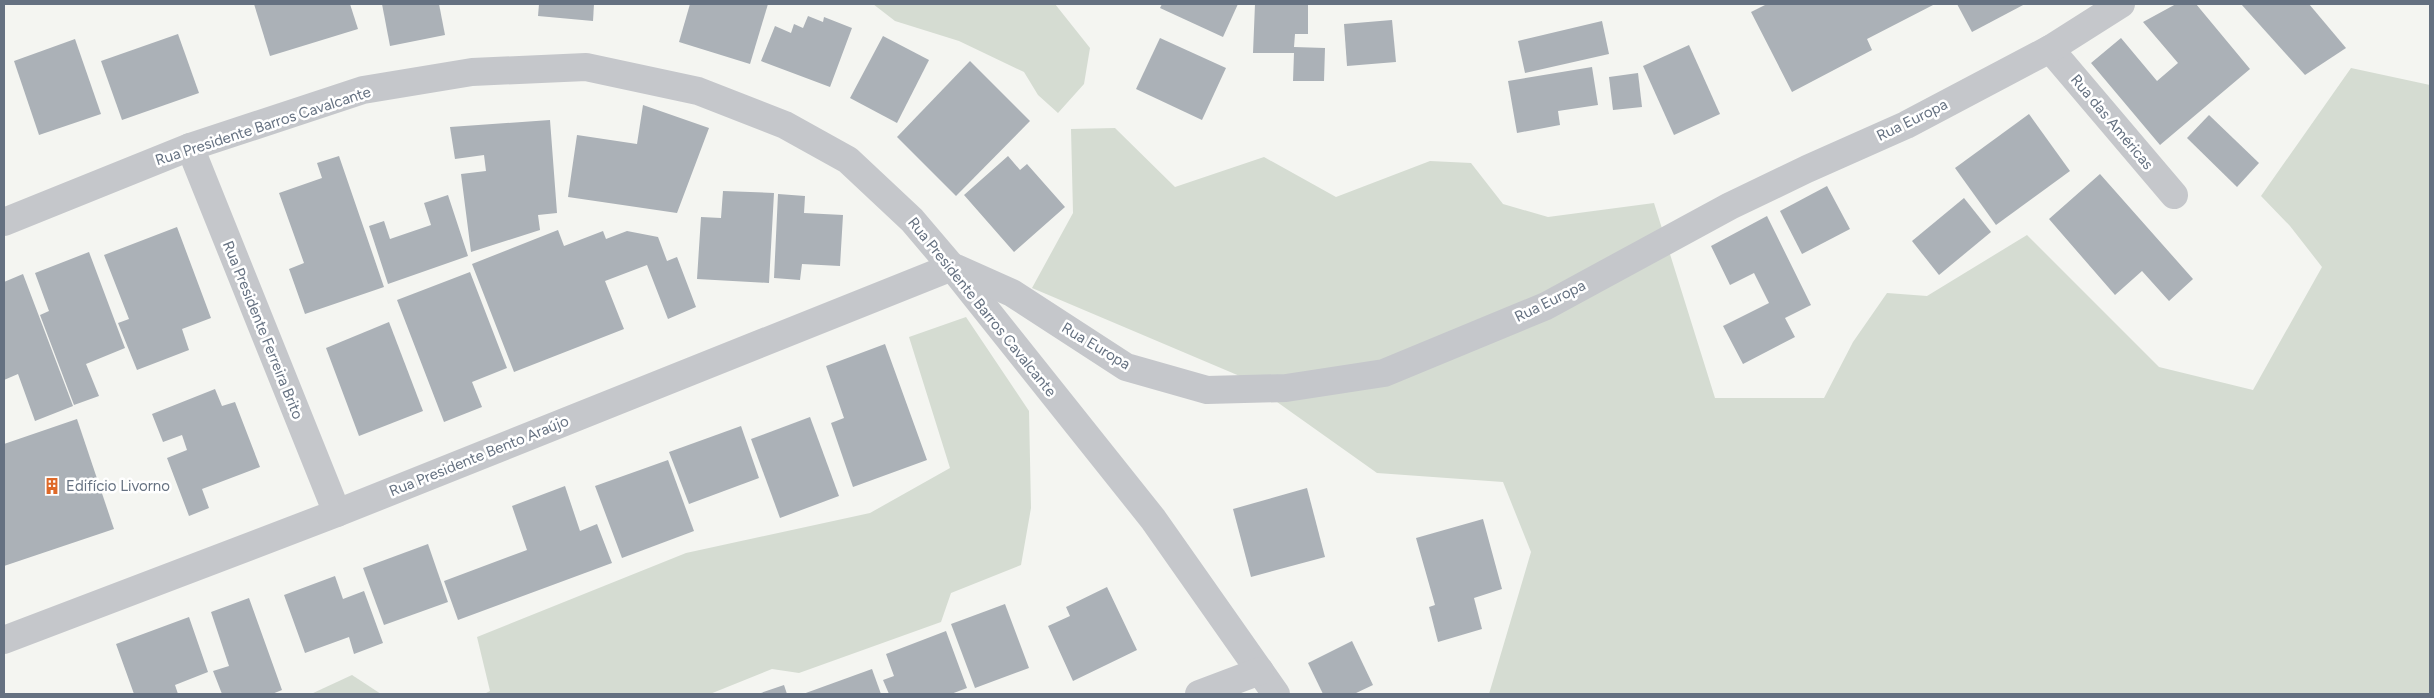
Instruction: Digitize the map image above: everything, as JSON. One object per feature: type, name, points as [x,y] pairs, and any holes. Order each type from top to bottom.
[{"type":"street","name":"Rua Europa","points":[[952,266],[1012,293],[1126,367],[1207,390],[1286,388],[1384,372],[1546,306],[1730,206],[1807,168],[1906,125],[2050,49],[2109,7]]},
{"type":"street","name":"Rua das Américas","points":[[2050,49],[2174,195]]},
{"type":"street","name":"Rua Presidente Barros Cavalcante","points":[[4,222],[190,147],[363,90],[472,72],[586,67],[698,91],[793,129],[848,160],[912,220],[952,266],[1153,519],[1276,694]]},
{"type":"street","name":"Rua Presidente Ferreira Brito","points":[[190,147],[337,513]]},
{"type":"street","name":"Rua Presidente Bento Araújo","points":[[4,640],[337,513],[952,266]]},
{"type":"street","points":[[1199,694],[1260,672]]},
{"type":"shaded area","points":[[873,4],[1055,4],[1090,48],[1084,84],[1058,113],[1038,95],[1024,72],[959,41],[895,21]]},
{"type":"shaded area","points":[[2351,68],[2430,85],[2430,694],[1489,694],[1531,552],[1503,482],[1377,473],[1242,377],[1032,288],[1073,213],[1071,129],[1115,128],[1175,187],[1264,157],[1336,197],[1430,161],[1471,163],[1503,204],[1548,217],[1654,203],[1715,398],[1824,398],[1853,342],[1887,293],[1927,296],[2027,235],[2159,367],[2253,390],[2322,267],[2290,226],[2261,196]]},
{"type":"shaded area","points":[[966,317],[1029,411],[1031,508],[1021,565],[951,593],[941,622],[799,673],[772,669],[710,694],[484,694],[490,691],[477,637],[686,553],[870,513],[950,468],[909,337]]},
{"type":"shaded area","points":[[352,675],[381,694],[311,694]]},
{"type":"building","points":[[254,4],[350,4],[358,29],[270,56]]},
{"type":"building","points":[[382,4],[439,4],[445,35],[390,46]]},
{"type":"building","points":[[539,4],[594,4],[593,21],[538,16]]},
{"type":"building","points":[[690,4],[768,4],[750,64],[679,42]]},
{"type":"building","points":[[1162,4],[1238,4],[1223,37],[1160,8]]},
{"type":"building","points":[[1255,4],[1308,4],[1308,34],[1295,34],[1294,47],[1325,48],[1324,81],[1293,81],[1294,53],[1253,53]]},
{"type":"building","points":[[1767,4],[1935,4],[1867,39],[1872,50],[1792,92],[1751,12]]},
{"type":"building","points":[[1957,4],[2025,4],[1972,32]]},
{"type":"building","points":[[2176,4],[2196,4],[2250,69],[2160,145],[2091,63],[2121,38],[2157,81],[2178,63],[2143,22]]},
{"type":"building","points":[[2241,4],[2309,4],[2346,48],[2305,75]]},
{"type":"building","points":[[808,16],[823,22],[824,17],[852,28],[830,87],[761,61],[775,26],[791,33],[794,24],[803,28]]},
{"type":"building","points":[[1392,20],[1396,62],[1347,66],[1344,24]]},
{"type":"building","points":[[1602,21],[1609,54],[1525,73],[1518,41]]},
{"type":"building","points":[[178,34],[199,93],[122,120],[101,61]]},
{"type":"building","points":[[883,36],[929,60],[897,123],[850,98]]},
{"type":"building","points":[[1160,38],[1226,68],[1202,120],[1136,89]]},
{"type":"building","points":[[75,39],[101,114],[39,135],[14,61]]},
{"type":"building","points":[[1689,45],[1720,114],[1674,135],[1643,66]]},
{"type":"building","points":[[970,61],[1030,121],[956,196],[897,137]]},
{"type":"building","points":[[1592,67],[1598,105],[1558,111],[1560,125],[1517,133],[1508,81]]},
{"type":"building","points":[[1638,73],[1642,107],[1613,110],[1609,77]]},
{"type":"building","points":[[643,105],[709,128],[677,213],[568,197],[577,135],[637,144]]},
{"type":"building","points":[[2029,114],[2070,171],[1996,225],[1955,168]]},
{"type":"building","points":[[2209,115],[2259,163],[2237,187],[2187,138]]},
{"type":"building","points":[[550,120],[557,213],[538,215],[540,230],[471,252],[461,174],[486,171],[484,155],[455,159],[450,127]]},
{"type":"building","points":[[339,156],[384,287],[305,314],[289,269],[304,263],[279,193],[322,178],[317,163]]},
{"type":"building","points":[[1008,156],[1020,170],[1027,164],[1065,207],[1014,252],[964,195]]},
{"type":"building","points":[[2100,174],[2193,279],[2169,301],[2142,271],[2115,295],[2049,219]]},
{"type":"building","points":[[1827,186],[1850,229],[1802,254],[1780,211]]},
{"type":"building","points":[[723,191],[774,193],[769,283],[697,279],[701,217],[721,218]]},
{"type":"building","points":[[778,194],[805,196],[804,213],[843,215],[840,266],[802,264],[800,280],[774,278]]},
{"type":"building","points":[[448,195],[468,256],[388,284],[369,226],[384,221],[390,239],[431,225],[424,203]]},
{"type":"building","points":[[1964,198],[1991,232],[1939,275],[1912,241]]},
{"type":"building","points":[[1767,216],[1811,305],[1785,318],[1795,337],[1743,364],[1723,326],[1769,303],[1754,273],[1730,285],[1711,246]]},
{"type":"building","points":[[177,227],[211,318],[182,329],[189,350],[137,370],[118,323],[129,319],[104,255]]},
{"type":"building","points":[[558,230],[564,246],[603,231],[606,239],[627,231],[658,237],[667,261],[677,257],[696,307],[668,319],[647,265],[605,281],[624,329],[514,372],[472,264]]},
{"type":"building","points":[[89,252],[125,348],[86,364],[99,396],[74,405],[40,315],[49,311],[35,273]]},
{"type":"building","points":[[470,272],[507,368],[472,382],[482,407],[444,422],[397,300]]},
{"type":"building","points":[[23,274],[73,406],[35,421],[18,374],[4,380],[4,282]]},
{"type":"building","points":[[389,322],[423,411],[359,436],[326,348]]},
{"type":"building","points":[[885,344],[927,460],[853,487],[831,423],[844,418],[826,366]]},
{"type":"building","points":[[215,389],[222,406],[235,402],[260,467],[202,489],[209,508],[189,516],[167,458],[187,450],[182,435],[163,442],[152,414]]},
{"type":"building","points":[[810,417],[839,496],[780,518],[751,439]]},
{"type":"building","name":"Edifício Livorno","points":[[77,419],[114,529],[4,566],[4,444]]},
{"type":"building","points":[[741,426],[759,478],[689,504],[669,452]]},
{"type":"building","points":[[668,460],[694,531],[622,558],[595,486]]},
{"type":"building","points":[[565,486],[580,531],[597,524],[612,563],[458,620],[444,581],[527,550],[512,506]]},
{"type":"building","points":[[1307,488],[1325,557],[1251,577],[1233,509]]},
{"type":"building","points":[[1483,519],[1502,589],[1474,598],[1482,629],[1438,642],[1429,607],[1435,605],[1416,538]]},
{"type":"building","points":[[428,544],[448,602],[384,625],[363,568]]},
{"type":"building","points":[[335,576],[343,599],[364,591],[383,643],[354,654],[349,637],[305,653],[284,595]]},
{"type":"building","points":[[1107,587],[1137,650],[1073,681],[1048,626],[1070,616],[1066,607]]},
{"type":"building","points":[[249,598],[282,690],[272,694],[222,694],[213,671],[229,666],[211,612]]},
{"type":"building","points":[[1005,604],[1029,668],[975,688],[951,624]]},
{"type":"building","points":[[189,617],[208,672],[175,685],[178,694],[134,694],[116,644]]},
{"type":"building","points":[[946,631],[967,688],[951,694],[889,694],[883,680],[894,676],[886,654]]},
{"type":"building","points":[[1352,641],[1373,685],[1354,694],[1323,694],[1308,663]]},
{"type":"building","points":[[872,669],[881,694],[803,694]]},
{"type":"building","points":[[784,685],[787,694],[758,694]]},
{"type":"place","name":"Edifício Livorno","points":[[52,486]]}]
